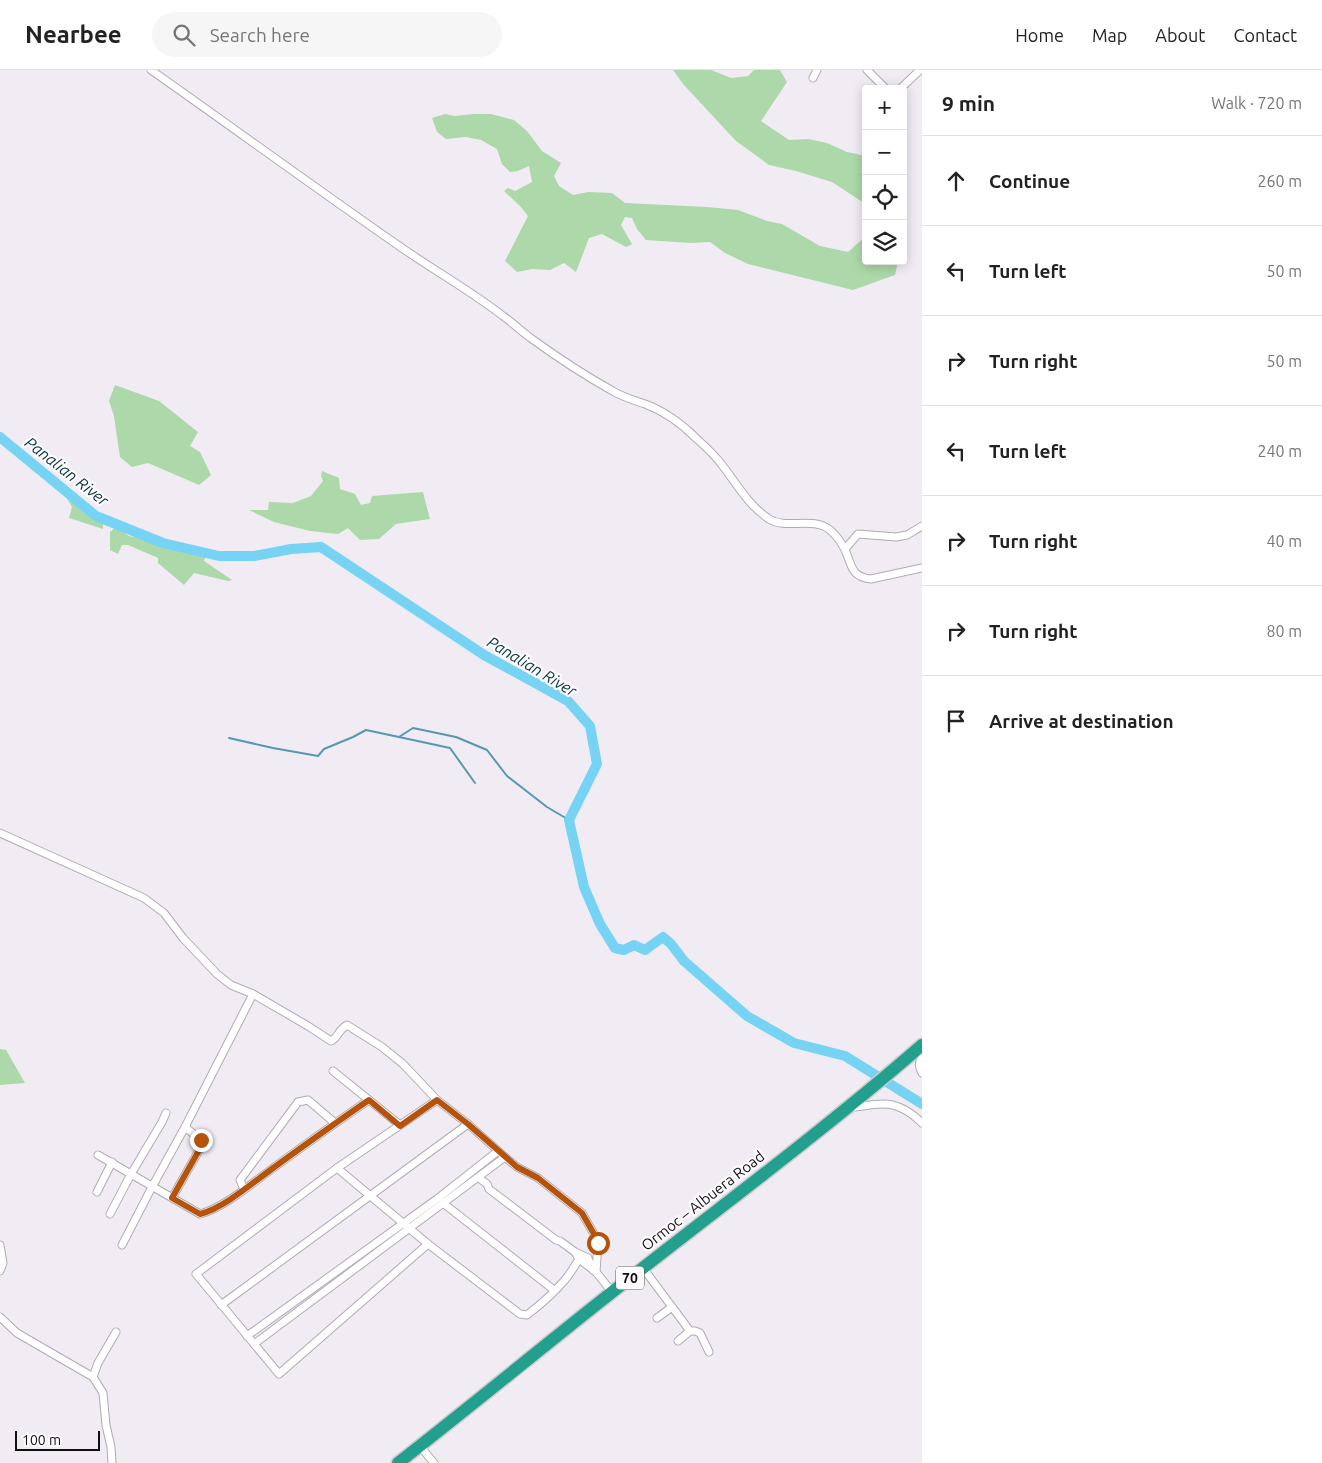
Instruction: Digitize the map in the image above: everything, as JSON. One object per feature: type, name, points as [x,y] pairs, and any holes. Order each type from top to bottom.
[{"type":"highway","name":"Ormoc – Albuera Road","points":[[398,1463],[612,1292],[916,1054]]},
{"type":"street","points":[[151,70],[402,248],[502,315],[539,344],[611,390],[628,399],[661,411],[676,421],[716,457],[755,509],[772,520],[783,524],[812,524],[827,528],[836,536],[845,549],[856,575],[871,579],[922,568]]},
{"type":"street","points":[[812,78],[817,70]]},
{"type":"street","points":[[867,70],[882,85]]},
{"type":"street","points":[[904,85],[920,70]]},
{"type":"street","points":[[845,549],[858,534],[907,536],[922,526]]},
{"type":"street","points":[[0,833],[144,898],[164,913],[183,938],[217,974],[231,985],[253,994],[331,1041],[334,1040],[341,1028],[347,1025],[382,1047],[403,1064],[437,1100],[468,1124],[517,1167],[538,1178],[582,1213],[598,1243],[595,1271]]},
{"type":"street","points":[[122,1245],[253,994]]},
{"type":"street","points":[[916,1054],[922,1073]]},
{"type":"street","points":[[333,1071],[400,1126]]},
{"type":"street","points":[[244,1189],[240,1180],[298,1102],[308,1100],[335,1123]]},
{"type":"street","points":[[98,1155],[200,1214],[209,1212],[244,1189],[369,1100]]},
{"type":"street","points":[[428,1244],[279,1374],[196,1274],[337,1168],[437,1100]]},
{"type":"street","points":[[847,1107],[883,1104],[894,1106],[907,1110],[922,1123]]},
{"type":"street","points":[[110,1214],[166,1114]]},
{"type":"street","points":[[221,1305],[468,1124]]},
{"type":"street","points":[[172,1198],[202,1145],[201,1140],[185,1127]]},
{"type":"street","points":[[247,1336],[474,1171],[498,1151]]},
{"type":"street","points":[[254,1344],[505,1157]]},
{"type":"street","points":[[97,1192],[112,1162]]},
{"type":"street","points":[[337,1168],[428,1244],[520,1314],[527,1315],[546,1300],[563,1282],[579,1259]]},
{"type":"street","points":[[479,1178],[487,1184],[489,1189],[556,1240],[560,1240],[575,1252],[588,1258],[595,1271],[612,1292]]},
{"type":"street","points":[[442,1203],[554,1290]]},
{"type":"street","points":[[0,1245],[3,1263],[0,1271]]},
{"type":"street","points":[[575,1252],[579,1259],[595,1271]]},
{"type":"street","points":[[643,1268],[690,1331]]},
{"type":"street","points":[[658,1318],[672,1307]]},
{"type":"street","points":[[0,1316],[17,1333],[94,1377],[103,1394],[112,1463]]},
{"type":"street","points":[[678,1341],[690,1331],[695,1330],[700,1333],[709,1352]]},
{"type":"street","points":[[94,1377],[98,1363],[116,1332]]},
{"type":"street","points":[[420,1446],[434,1463]]},
{"type":"green space","points":[[673,70],[711,70],[731,78],[748,76],[754,70],[780,70],[787,82],[761,121],[789,140],[808,139],[827,143],[847,152],[862,155],[862,202],[832,182],[769,165],[736,141],[683,84]]},
{"type":"green space","points":[[445,114],[455,116],[491,114],[514,120],[527,131],[542,151],[561,163],[554,176],[559,186],[573,195],[588,192],[612,193],[625,203],[738,210],[767,221],[782,224],[820,246],[848,252],[862,240],[862,265],[897,265],[895,275],[853,290],[748,264],[725,253],[710,242],[691,243],[646,240],[637,229],[632,218],[625,217],[621,225],[632,244],[626,247],[602,234],[589,238],[576,272],[564,263],[550,270],[532,269],[517,272],[505,261],[528,216],[504,191],[508,188],[515,191],[532,182],[529,166],[510,172],[502,164],[497,149],[481,140],[466,137],[446,139],[437,132],[432,118]]},
{"type":"green space","points":[[115,385],[159,401],[198,432],[190,446],[200,452],[211,475],[199,485],[148,463],[132,467],[120,457],[114,416],[109,401]]},
{"type":"green space","points":[[322,471],[339,478],[340,489],[355,494],[361,505],[370,503],[372,496],[423,492],[430,519],[396,524],[379,539],[360,540],[348,528],[338,534],[310,531],[274,522],[249,510],[268,510],[269,502],[293,503],[311,496],[323,481]]},
{"type":"green space","points":[[64,490],[83,507],[94,509],[103,522],[103,529],[69,518],[72,507],[63,492]]},
{"type":"green space","points":[[116,527],[129,536],[192,551],[207,550],[204,561],[232,580],[228,581],[194,573],[184,585],[158,563],[158,558],[128,545],[122,545],[118,554],[110,550],[110,532]]},
{"type":"green space","points":[[0,1049],[6,1050],[25,1083],[0,1085]]},
{"type":"waterway","name":"Panalian River","points":[[0,437],[96,516],[163,543],[219,556],[254,556],[291,549],[321,547],[484,655],[568,701],[590,726],[597,764],[569,820],[584,887],[600,924],[615,948],[624,950],[634,945],[645,950],[663,937],[684,961],[747,1016],[794,1043],[845,1056],[922,1104]]},
{"type":"waterway","points":[[229,738],[318,756],[324,749],[366,730],[399,737],[413,728],[456,737],[487,750],[507,776],[547,807],[569,820]]},
{"type":"waterway","points":[[399,737],[450,748],[475,783]]},
{"type":"route","points":[[201,1140],[202,1145],[172,1198],[200,1214],[209,1212],[244,1189],[369,1100],[400,1126],[437,1100],[468,1124],[517,1167],[538,1178],[582,1213],[598,1243]]}]
